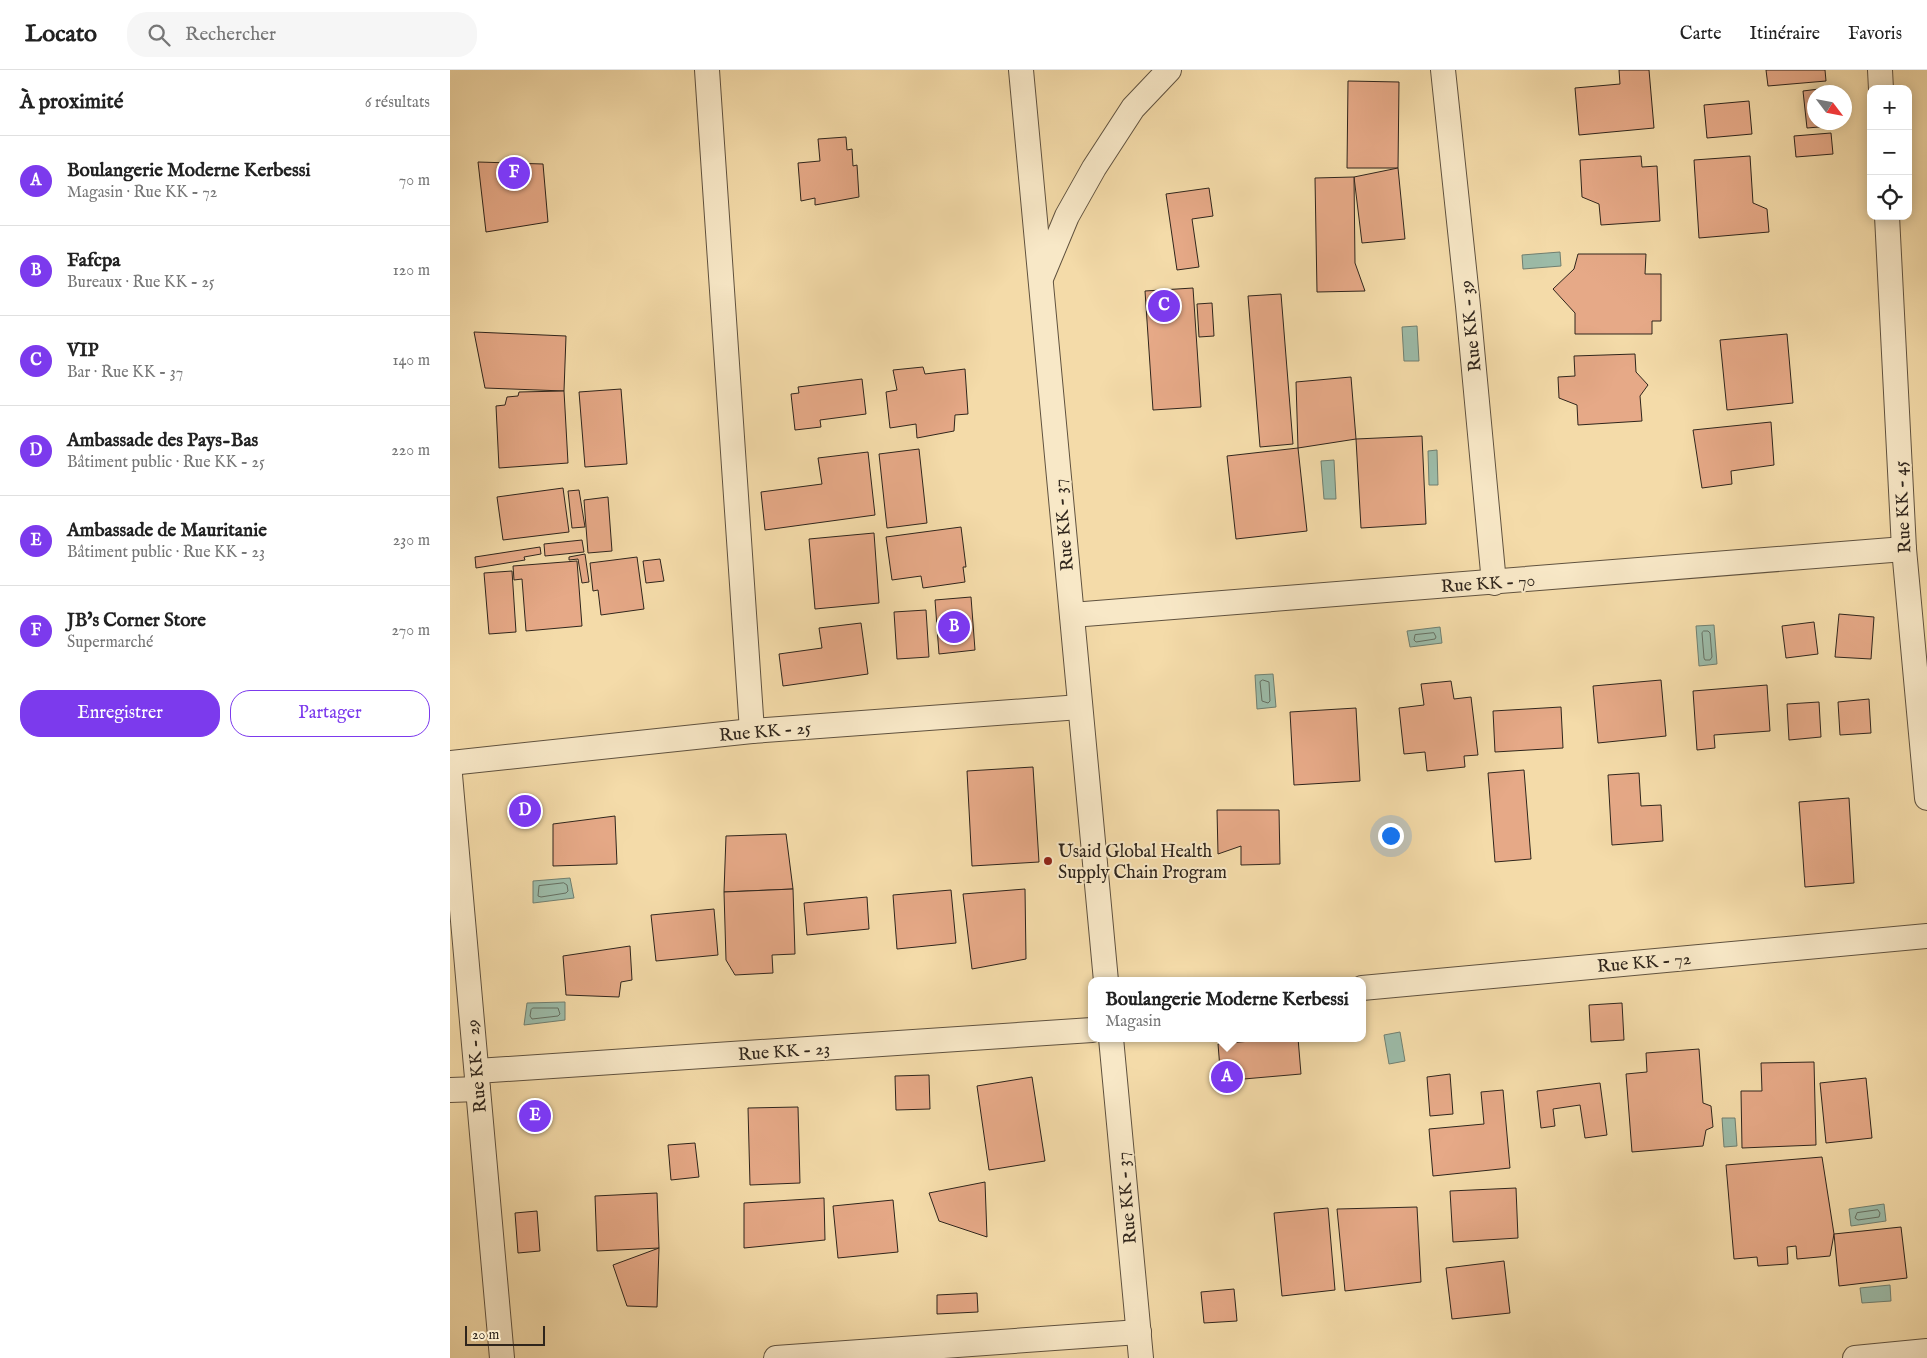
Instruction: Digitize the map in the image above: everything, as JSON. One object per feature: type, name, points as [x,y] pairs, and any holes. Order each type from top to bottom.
[{"type":"street","points":[[707,70],[752,732]]},
{"type":"street","name":"Rue KK - 37","points":[[1021,70],[1106,977]]},
{"type":"street","points":[[1041,280],[1067,216],[1094,168],[1133,108],[1168,70]]},
{"type":"street","name":"Rue KK - 39","points":[[1443,70],[1468,306],[1494,583]]},
{"type":"street","points":[[1880,70],[1881,85]]},
{"type":"street","name":"Rue KK - 45","points":[[1887,220],[1904,550],[1927,789]]},
{"type":"street","name":"Rue KK - 70","points":[[1072,614],[1904,550]]},
{"type":"street","name":"Rue KK - 25","points":[[450,763],[752,732],[1080,707]]},
{"type":"street","name":"Rue KK - 29","points":[[450,775],[502,1358]]},
{"type":"street","name":"Rue KK - 72","points":[[1366,988],[1927,936]]},
{"type":"street","name":"Rue KK - 23","points":[[450,1090],[478,1080],[1088,1030]]},
{"type":"street","name":"Rue KK - 37","points":[[1111,1042],[1141,1358]]},
{"type":"street","points":[[776,1358],[1139,1332]]},
{"type":"street","points":[[1855,1358],[1927,1351]]},
{"type":"water","points":[[1560,252],[1561,266],[1523,269],[1522,255]]},
{"type":"water","points":[[1417,326],[1419,361],[1404,361],[1402,327]]},
{"type":"water","points":[[1437,450],[1438,485],[1429,485],[1428,451]]},
{"type":"water","points":[[1334,460],[1336,499],[1324,499],[1321,461]]},
{"type":"water","points":[[1714,625],[1717,664],[1699,666],[1696,626]]},
{"type":"water","points":[[1440,627],[1442,643],[1410,647],[1407,631]]},
{"type":"water","points":[[1273,674],[1276,707],[1257,709],[1255,675]]},
{"type":"water","points":[[570,878],[574,898],[533,903],[533,881]]},
{"type":"water","points":[[565,1002],[565,1020],[524,1025],[527,1003]]},
{"type":"water","points":[[1400,1032],[1405,1061],[1389,1064],[1384,1035]]},
{"type":"water","points":[[1722,1118],[1735,1118],[1737,1146],[1724,1147]]},
{"type":"water","points":[[1884,1204],[1886,1221],[1851,1226],[1849,1209]]},
{"type":"water","points":[[1890,1285],[1891,1301],[1862,1303],[1860,1288]]},
{"type":"building","points":[[1619,70],[1649,70],[1654,128],[1579,135],[1575,88],[1620,84]]},
{"type":"building","points":[[1766,70],[1825,70],[1826,81],[1768,86]]},
{"type":"building","points":[[1348,81],[1399,82],[1398,168],[1347,168]]},
{"type":"building","points":[[1807,90],[1807,128],[1803,91]]},
{"type":"building","points":[[1749,101],[1752,134],[1707,138],[1704,105]]},
{"type":"building","points":[[1831,133],[1833,154],[1796,157],[1794,136]]},
{"type":"building","points":[[846,137],[847,150],[852,149],[853,166],[857,165],[859,197],[815,205],[815,198],[801,201],[798,163],[820,161],[818,139]]},
{"type":"building","points":[[1641,156],[1642,167],[1657,166],[1660,221],[1601,225],[1599,204],[1582,197],[1580,160]]},
{"type":"building","points":[[1750,156],[1753,203],[1767,209],[1769,232],[1699,238],[1694,160]]},
{"type":"building","points":[[478,162],[543,164],[548,222],[486,232]]},
{"type":"building","points":[[1398,168],[1405,239],[1362,243],[1354,177]]},
{"type":"building","points":[[1354,177],[1355,263],[1365,291],[1317,292],[1315,178]]},
{"type":"building","points":[[1209,188],[1213,216],[1192,219],[1199,267],[1177,270],[1166,194]]},
{"type":"building","points":[[1578,254],[1646,254],[1645,274],[1661,274],[1661,321],[1652,321],[1652,334],[1575,334],[1575,313],[1553,289],[1574,269]]},
{"type":"building","points":[[1193,288],[1201,407],[1153,410],[1145,291]]},
{"type":"building","points":[[1281,294],[1293,444],[1260,447],[1248,296]]},
{"type":"building","points":[[1212,303],[1214,336],[1199,337],[1197,304]]},
{"type":"building","points":[[474,332],[566,336],[564,391],[485,388]]},
{"type":"building","points":[[1787,334],[1793,403],[1727,410],[1720,340]]},
{"type":"building","points":[[1635,354],[1636,372],[1648,385],[1640,396],[1642,421],[1578,425],[1577,405],[1559,398],[1558,377],[1575,376],[1574,356]]},
{"type":"building","points":[[923,367],[925,374],[965,369],[968,414],[955,415],[954,431],[917,438],[916,424],[890,428],[886,392],[897,390],[893,370]]},
{"type":"building","points":[[1351,377],[1356,439],[1298,448],[1296,382]]},
{"type":"building","points":[[862,379],[866,414],[820,420],[821,427],[795,430],[791,394],[799,393],[798,387]]},
{"type":"building","points":[[621,389],[627,464],[585,467],[579,392]]},
{"type":"building","points":[[564,391],[568,463],[499,468],[496,406],[505,405],[507,397],[518,396],[519,392]]},
{"type":"building","points":[[1771,422],[1774,465],[1731,471],[1732,484],[1702,488],[1693,430]]},
{"type":"building","points":[[1422,436],[1426,524],[1361,528],[1356,439]]},
{"type":"building","points":[[1298,448],[1307,531],[1236,539],[1227,456]]},
{"type":"building","points":[[919,449],[927,523],[887,528],[879,454]]},
{"type":"building","points":[[868,452],[875,515],[765,530],[761,492],[822,484],[818,458]]},
{"type":"building","points":[[563,488],[569,532],[503,540],[497,497]]},
{"type":"building","points":[[579,490],[585,527],[572,528],[568,491]]},
{"type":"building","points":[[608,497],[612,551],[588,553],[584,500]]},
{"type":"building","points":[[961,527],[966,567],[963,567],[965,582],[923,588],[921,576],[892,580],[886,537]]},
{"type":"building","points":[[874,533],[879,603],[815,609],[809,539]]},
{"type":"building","points":[[582,540],[584,552],[545,556],[544,544]]},
{"type":"building","points":[[540,547],[541,554],[524,557],[525,560],[476,568],[475,557]]},
{"type":"building","points":[[585,554],[589,582],[582,583],[578,559],[569,560],[569,557]]},
{"type":"building","points":[[637,557],[644,609],[601,615],[598,590],[593,591],[590,563]]},
{"type":"building","points":[[660,559],[664,581],[646,583],[643,561]]},
{"type":"building","points":[[577,561],[582,626],[526,631],[522,579],[514,580],[513,566]]},
{"type":"building","points":[[512,571],[516,632],[489,634],[484,573]]},
{"type":"building","points":[[971,597],[975,650],[939,654],[935,600]]},
{"type":"building","points":[[926,610],[929,657],[897,659],[894,612]]},
{"type":"building","points":[[1839,614],[1874,617],[1871,659],[1835,657]]},
{"type":"building","points":[[1814,622],[1818,654],[1786,658],[1782,626]]},
{"type":"building","points":[[861,623],[868,674],[783,686],[779,654],[822,648],[819,628]]},
{"type":"building","points":[[1661,680],[1666,736],[1598,743],[1593,686]]},
{"type":"building","points":[[1451,681],[1454,699],[1471,697],[1478,755],[1464,756],[1465,767],[1427,771],[1425,752],[1404,754],[1399,708],[1424,705],[1421,684]]},
{"type":"building","points":[[1767,685],[1770,731],[1714,735],[1715,748],[1697,750],[1693,691]]},
{"type":"building","points":[[1869,699],[1871,733],[1840,735],[1838,702]]},
{"type":"building","points":[[1819,702],[1821,737],[1789,740],[1787,704]]},
{"type":"building","points":[[1561,707],[1563,748],[1495,752],[1493,711]]},
{"type":"building","points":[[1356,708],[1360,781],[1294,785],[1290,712]]},
{"type":"building","points":[[1033,767],[1039,862],[972,866],[967,771]]},
{"type":"building","points":[[1524,770],[1531,859],[1495,862],[1488,773]]},
{"type":"building","points":[[1639,773],[1641,806],[1661,805],[1663,841],[1612,845],[1608,775]]},
{"type":"building","points":[[1849,798],[1854,883],[1805,887],[1799,802]]},
{"type":"building","points":[[1217,810],[1279,810],[1280,864],[1241,865],[1241,846],[1218,854]]},
{"type":"building","points":[[615,816],[617,864],[553,866],[553,824]]},
{"type":"building","points":[[786,834],[793,889],[724,892],[726,836]]},
{"type":"building","points":[[793,889],[795,954],[772,955],[773,973],[735,975],[726,960],[724,892]]},
{"type":"building","points":[[1025,889],[1026,959],[972,969],[963,894]]},
{"type":"building","points":[[951,890],[956,943],[897,949],[893,895]]},
{"type":"building","points":[[867,897],[869,929],[807,935],[804,903]]},
{"type":"building","points":[[714,909],[718,955],[656,961],[651,915]]},
{"type":"building","points":[[630,946],[632,980],[621,982],[619,997],[566,995],[563,956]]},
{"type":"building","points":[[1622,1003],[1624,1040],[1591,1042],[1589,1005]]},
{"type":"building","points":[[1298,1042],[1301,1074],[1221,1081],[1218,1044]]},
{"type":"building","points":[[1699,1049],[1703,1103],[1711,1106],[1713,1127],[1706,1130],[1703,1146],[1632,1152],[1626,1074],[1647,1072],[1646,1053]]},
{"type":"building","points":[[1814,1062],[1816,1145],[1742,1148],[1741,1091],[1762,1091],[1761,1063]]},
{"type":"building","points":[[1450,1074],[1453,1114],[1430,1116],[1427,1077]]},
{"type":"building","points":[[929,1075],[930,1109],[896,1110],[895,1076]]},
{"type":"building","points":[[1032,1077],[1045,1161],[989,1170],[977,1086]]},
{"type":"building","points":[[1866,1078],[1872,1138],[1826,1143],[1820,1083]]},
{"type":"building","points":[[1600,1083],[1607,1135],[1585,1138],[1580,1105],[1553,1109],[1555,1126],[1541,1128],[1537,1091]]},
{"type":"building","points":[[1503,1090],[1510,1168],[1433,1176],[1429,1129],[1484,1124],[1481,1092]]},
{"type":"building","points":[[798,1107],[800,1183],[750,1185],[748,1108]]},
{"type":"building","points":[[695,1143],[699,1177],[671,1180],[668,1145]]},
{"type":"building","points":[[1822,1157],[1834,1234],[1830,1256],[1797,1259],[1796,1246],[1787,1247],[1788,1264],[1758,1266],[1757,1257],[1734,1259],[1726,1165]]},
{"type":"building","points":[[985,1182],[987,1237],[939,1221],[929,1193]]},
{"type":"building","points":[[1516,1188],[1518,1238],[1453,1242],[1450,1191]]},
{"type":"building","points":[[657,1193],[659,1248],[597,1251],[595,1196]]},
{"type":"building","points":[[824,1198],[825,1240],[744,1248],[744,1203]]},
{"type":"building","points":[[893,1200],[898,1252],[838,1258],[833,1206]]},
{"type":"building","points":[[1417,1207],[1421,1282],[1345,1291],[1337,1209]]},
{"type":"building","points":[[1328,1208],[1335,1290],[1282,1296],[1274,1213]]},
{"type":"building","points":[[537,1211],[540,1251],[518,1253],[515,1213]]},
{"type":"building","points":[[1901,1227],[1907,1278],[1839,1286],[1834,1234]]},
{"type":"building","points":[[659,1248],[657,1307],[627,1306],[613,1265]]},
{"type":"building","points":[[1504,1261],[1510,1313],[1452,1319],[1446,1268]]},
{"type":"building","points":[[1234,1289],[1237,1321],[1204,1323],[1201,1292]]},
{"type":"building","points":[[977,1293],[978,1312],[937,1314],[937,1295]]},
{"type":"place","name":"JB's Corner Store","points":[[514,173]]},
{"type":"place","name":"VIP","points":[[1164,306]]},
{"type":"place","name":"Fafcpa","points":[[954,627]]},
{"type":"place","name":"Ambassade des Pays-Bas","points":[[525,811]]},
{"type":"place","name":"Usaid Global Health Supply Chain Program","points":[[1048,861]]},
{"type":"place","name":"Boulangerie Moderne Kerbessi","points":[[1227,1077]]},
{"type":"place","name":"Ambassade de Mauritanie","points":[[535,1116]]}]
